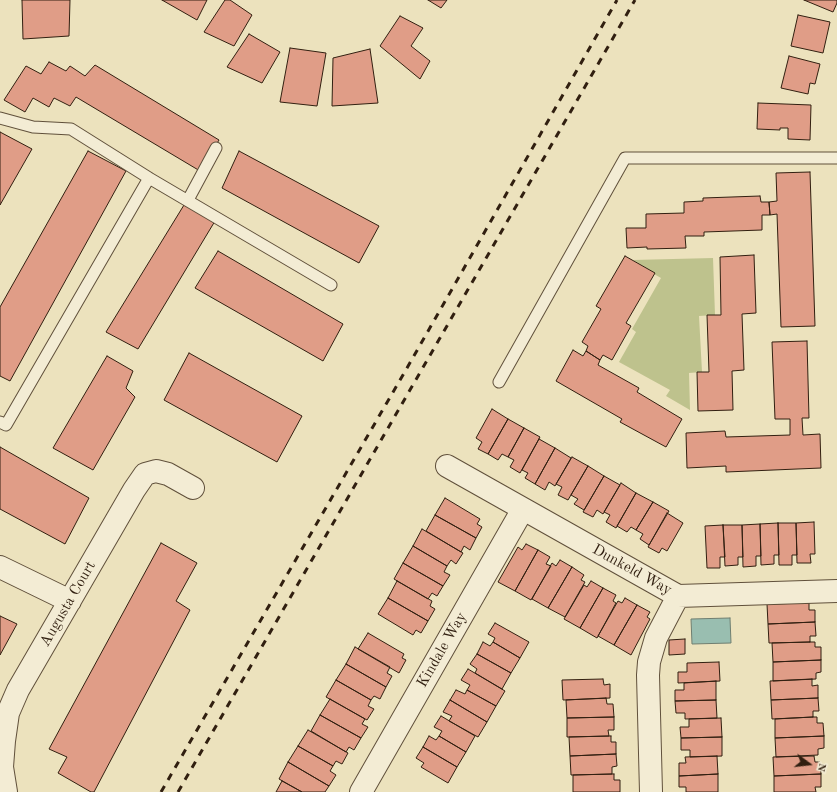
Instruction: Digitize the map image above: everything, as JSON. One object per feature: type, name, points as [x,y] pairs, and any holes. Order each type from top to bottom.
[{"type":"street","name":"Dunkeld Way","points":[[447,466],[678,596],[837,591]]},
{"type":"street","name":"Augusta Court","points":[[6,792],[2,766],[8,713],[18,690],[134,490],[145,474],[156,471],[168,474],[193,488]]},
{"type":"street","name":"Kindale Way","points":[[361,792],[523,509]]},
{"type":"street","points":[[0,567],[70,601]]},
{"type":"street","points":[[651,792],[649,662],[656,638],[678,596]]},
{"type":"lane","points":[[0,118],[33,127],[71,129],[149,178],[331,285]]},
{"type":"lane","points":[[188,200],[216,148]]},
{"type":"lane","points":[[499,382],[625,158],[837,158]]},
{"type":"lane","points":[[0,422],[6,425],[149,178]]},
{"type":"green space","points":[[713,258],[715,315],[699,316],[702,372],[689,373],[690,410],[666,396],[670,390],[619,362],[636,332],[632,329],[661,278],[633,260]]},
{"type":"shaded area","points":[[730,618],[731,643],[692,644],[691,619]]},
{"type":"building","points":[[22,0],[70,0],[69,36],[23,39]]},
{"type":"building","points":[[162,0],[207,0],[197,20]]},
{"type":"building","points":[[225,0],[230,0],[252,15],[234,46],[204,32]]},
{"type":"building","points":[[428,0],[447,0],[441,8]]},
{"type":"building","points":[[804,0],[837,0],[837,3],[833,12]]},
{"type":"building","points":[[798,15],[830,22],[823,53],[791,46]]},
{"type":"building","points":[[400,16],[423,28],[411,46],[430,61],[420,79],[380,46]]},
{"type":"building","points":[[249,34],[280,52],[262,83],[227,67]]},
{"type":"building","points":[[290,48],[326,53],[317,106],[280,102]]},
{"type":"building","points":[[370,49],[378,103],[332,106],[333,58]]},
{"type":"building","points":[[789,56],[820,64],[815,84],[810,83],[808,94],[781,88]]},
{"type":"building","points":[[49,62],[66,71],[70,66],[85,76],[95,65],[219,140],[200,171],[76,97],[70,106],[54,98],[49,107],[33,98],[25,112],[4,100],[26,66],[41,74]]},
{"type":"building","points":[[758,103],[811,105],[810,140],[788,139],[788,128],[780,128],[780,130],[757,129]]},
{"type":"building","points":[[0,132],[32,149],[0,205]]},
{"type":"building","points":[[88,151],[126,171],[10,381],[0,376],[0,307]]},
{"type":"building","points":[[239,151],[379,226],[359,263],[222,188]]},
{"type":"building","points":[[810,172],[815,326],[781,327],[777,214],[770,215],[769,202],[777,201],[776,173]]},
{"type":"building","points":[[760,196],[761,202],[769,202],[770,215],[762,215],[762,230],[704,232],[704,236],[685,236],[686,248],[627,248],[626,228],[646,228],[646,214],[684,213],[684,202],[703,201],[703,198]]},
{"type":"building","points":[[184,205],[215,221],[138,349],[106,332]]},
{"type":"building","points":[[218,251],[343,324],[323,361],[195,288]]},
{"type":"building","points":[[754,255],[756,313],[742,314],[744,370],[732,371],[733,410],[698,411],[697,372],[709,372],[707,315],[721,315],[720,257]]},
{"type":"building","points":[[625,256],[655,273],[626,323],[631,326],[612,360],[603,355],[600,360],[586,351],[588,346],[582,342],[601,309],[596,306]]},
{"type":"building","points":[[807,341],[809,418],[802,418],[803,435],[820,434],[821,468],[726,472],[726,466],[687,468],[686,433],[725,431],[726,437],[790,435],[790,419],[775,419],[772,342]]},
{"type":"building","points":[[573,350],[583,356],[586,351],[600,360],[598,365],[639,388],[637,392],[682,419],[666,447],[620,422],[622,419],[556,381]]},
{"type":"building","points":[[189,353],[302,416],[277,462],[164,400]]},
{"type":"building","points":[[107,356],[133,371],[126,388],[135,397],[93,470],[53,448]]},
{"type":"building","points":[[492,409],[508,419],[488,454],[478,449],[482,442],[476,438]]},
{"type":"building","points":[[508,419],[524,428],[508,457],[502,454],[498,460],[488,454]]},
{"type":"building","points":[[524,428],[540,437],[520,473],[510,467],[514,460],[508,457]]},
{"type":"building","points":[[539,439],[555,448],[535,484],[525,478],[528,473],[522,470]]},
{"type":"building","points":[[0,447],[89,498],[65,544],[0,509]]},
{"type":"building","points":[[555,448],[571,458],[555,486],[549,482],[545,490],[535,484]]},
{"type":"building","points":[[572,457],[588,466],[568,500],[558,495],[562,487],[556,484]]},
{"type":"building","points":[[588,466],[604,476],[584,510],[574,504],[578,499],[571,495]]},
{"type":"building","points":[[604,476],[620,485],[603,514],[597,510],[593,517],[583,512]]},
{"type":"building","points":[[621,483],[636,493],[616,528],[606,522],[610,515],[604,512]]},
{"type":"building","points":[[636,493],[653,502],[636,530],[631,527],[627,532],[617,526]]},
{"type":"building","points":[[445,498],[480,519],[477,524],[482,527],[476,538],[435,515]]},
{"type":"building","points":[[653,502],[669,511],[649,545],[640,539],[643,534],[636,530]]},
{"type":"building","points":[[667,513],[683,523],[667,551],[662,548],[659,553],[648,547]]},
{"type":"building","points":[[435,515],[476,538],[470,550],[464,546],[461,552],[426,531]]},
{"type":"building","points":[[814,522],[815,554],[810,554],[811,563],[797,563],[796,523]]},
{"type":"building","points":[[778,523],[779,555],[774,555],[774,564],[761,565],[760,524]]},
{"type":"building","points":[[778,523],[796,523],[797,555],[792,555],[792,565],[779,565]]},
{"type":"building","points":[[760,524],[761,556],[756,556],[756,566],[743,567],[742,525]]},
{"type":"building","points":[[723,525],[725,557],[720,557],[720,568],[707,568],[705,526]]},
{"type":"building","points":[[723,525],[742,525],[743,557],[738,557],[738,565],[725,566]]},
{"type":"building","points":[[422,529],[463,553],[456,564],[451,560],[447,566],[413,546]]},
{"type":"building","points":[[161,543],[197,563],[176,601],[190,610],[94,792],[91,792],[58,773],[67,757],[49,749]]},
{"type":"building","points":[[526,544],[538,550],[515,591],[498,582],[518,547],[522,550]]},
{"type":"building","points":[[413,546],[447,566],[444,572],[450,575],[443,586],[403,563]]},
{"type":"building","points":[[538,550],[550,557],[546,564],[551,566],[531,600],[515,591]]},
{"type":"building","points":[[560,560],[572,567],[548,608],[532,599],[552,563],[556,566]]},
{"type":"building","points":[[403,563],[443,586],[437,596],[432,593],[428,599],[394,579]]},
{"type":"building","points":[[572,567],[584,575],[581,580],[585,582],[565,617],[548,608]]},
{"type":"building","points":[[397,581],[432,601],[430,606],[435,609],[428,621],[388,598]]},
{"type":"building","points":[[591,581],[603,588],[580,628],[564,619],[584,585],[587,587]]},
{"type":"building","points":[[603,588],[616,595],[613,601],[616,603],[597,638],[580,628]]},
{"type":"building","points":[[388,598],[428,621],[421,633],[416,630],[413,635],[378,614]]},
{"type":"building","points":[[625,598],[637,605],[614,645],[598,636],[618,601],[622,603]]},
{"type":"building","points":[[809,603],[809,610],[815,610],[815,622],[768,624],[767,604]]},
{"type":"building","points":[[637,605],[650,612],[647,617],[650,619],[631,655],[614,645]]},
{"type":"building","points":[[0,616],[17,624],[0,655]]},
{"type":"building","points":[[815,622],[816,636],[810,636],[810,642],[769,643],[768,624]]},
{"type":"building","points":[[495,623],[529,642],[520,658],[493,642],[495,638],[488,634]]},
{"type":"building","points":[[368,633],[404,654],[402,658],[406,660],[399,673],[358,649]]},
{"type":"building","points":[[685,639],[685,654],[669,655],[669,640]]},
{"type":"building","points":[[483,642],[490,646],[493,642],[520,658],[511,673],[477,654]]},
{"type":"building","points":[[815,642],[815,647],[821,647],[821,660],[773,662],[772,643]]},
{"type":"building","points":[[355,647],[390,667],[387,673],[392,676],[386,687],[346,664]]},
{"type":"building","points":[[477,654],[511,673],[502,689],[475,673],[477,669],[470,664]]},
{"type":"building","points":[[821,660],[821,672],[816,673],[816,679],[773,681],[773,662]]},
{"type":"building","points":[[719,662],[720,681],[678,683],[678,672],[687,672],[687,663]]},
{"type":"building","points":[[346,664],[386,687],[380,699],[374,696],[371,700],[336,680]]},
{"type":"building","points":[[468,669],[505,691],[496,706],[467,690],[470,685],[461,680]]},
{"type":"building","points":[[603,679],[604,685],[610,684],[610,698],[563,700],[562,680]]},
{"type":"building","points":[[812,679],[812,686],[818,685],[818,698],[771,700],[770,681]]},
{"type":"building","points":[[336,680],[371,700],[368,706],[374,709],[367,720],[326,697]]},
{"type":"building","points":[[716,681],[716,700],[675,701],[675,690],[684,690],[684,683]]},
{"type":"building","points":[[456,690],[465,694],[467,690],[496,706],[487,722],[450,700]]},
{"type":"building","points":[[606,698],[607,704],[613,704],[614,717],[567,718],[566,700]]},
{"type":"building","points":[[818,698],[819,711],[813,711],[813,717],[772,719],[771,700]]},
{"type":"building","points":[[330,699],[365,719],[362,724],[368,727],[361,738],[320,715]]},
{"type":"building","points":[[450,700],[487,722],[478,737],[449,721],[452,716],[443,712]]},
{"type":"building","points":[[716,700],[717,718],[685,719],[685,713],[676,713],[675,701]]},
{"type":"building","points":[[320,715],[361,738],[354,750],[349,747],[346,752],[311,731]]},
{"type":"building","points":[[441,716],[475,736],[466,752],[439,736],[442,731],[434,727]]},
{"type":"building","points":[[614,717],[614,730],[608,730],[609,736],[567,737],[567,718]]},
{"type":"building","points":[[817,717],[817,723],[823,723],[824,736],[775,738],[775,719]]},
{"type":"building","points":[[721,718],[722,737],[681,738],[680,727],[689,727],[689,719]]},
{"type":"building","points":[[308,730],[348,753],[342,764],[336,761],[333,766],[298,746]]},
{"type":"building","points":[[429,736],[436,740],[439,736],[466,752],[457,767],[423,747]]},
{"type":"building","points":[[611,736],[611,742],[616,742],[616,754],[570,756],[569,737]]},
{"type":"building","points":[[824,736],[824,748],[818,749],[818,755],[776,757],[775,738]]},
{"type":"building","points":[[722,737],[722,756],[690,757],[690,750],[681,750],[681,738]]},
{"type":"building","points":[[298,746],[333,766],[330,771],[336,775],[329,786],[288,762]]},
{"type":"building","points":[[423,747],[457,767],[448,783],[421,767],[424,763],[416,758]]},
{"type":"building","points":[[616,754],[617,766],[612,767],[612,774],[571,775],[570,756]]},
{"type":"building","points":[[717,756],[718,774],[679,776],[679,763],[686,763],[685,757]]},
{"type":"building","points":[[814,756],[815,762],[820,762],[821,774],[774,776],[773,757]]},
{"type":"building","points":[[288,762],[329,786],[325,792],[302,792],[279,779]]},
{"type":"building","points":[[614,774],[614,780],[620,780],[620,792],[573,792],[573,775]]},
{"type":"building","points":[[718,774],[718,792],[686,792],[686,787],[679,787],[679,776]]},
{"type":"building","points":[[821,774],[821,787],[815,787],[816,792],[774,792],[774,776]]},
{"type":"building","points":[[282,781],[302,792],[276,792]]},
{"type":"railway","points":[[161,792],[407,368],[617,0]]},
{"type":"railway","points":[[178,792],[635,0]]}]
